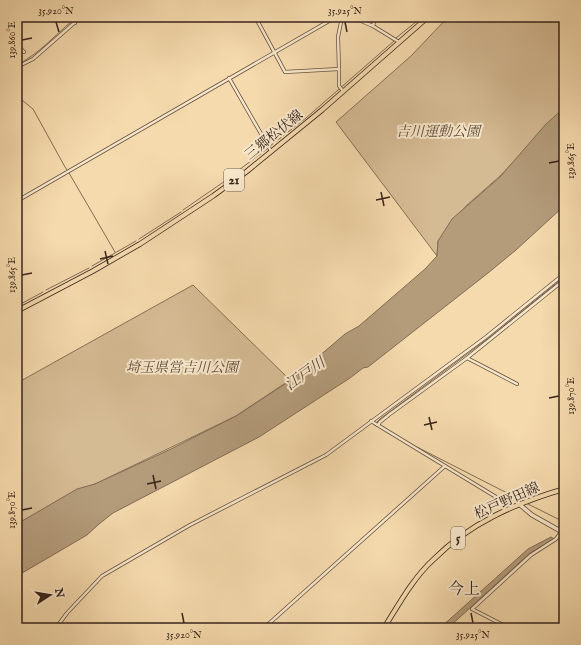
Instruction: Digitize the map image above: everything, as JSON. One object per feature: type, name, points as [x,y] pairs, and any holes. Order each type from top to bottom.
[{"type":"main road","name":"三郷松伏線","points":[[17,311],[117,257],[213,196],[246,172],[271,151],[342,90],[396,40],[428,17]]},
{"type":"main road","name":"松戸野田線","points":[[384,628],[413,583],[433,559],[460,537],[493,516],[520,504],[564,489]]},
{"type":"street","points":[[71,17],[75,23]]},
{"type":"street","points":[[17,67],[33,59],[82,17]]},
{"type":"street","points":[[17,201],[336,17]]},
{"type":"street","points":[[342,17],[338,37],[340,69],[338,86],[342,90]]},
{"type":"street","points":[[352,17],[373,26],[396,40]]},
{"type":"street","points":[[373,26],[375,17]]},
{"type":"street","points":[[258,22],[285,72],[340,69]]},
{"type":"street","points":[[17,45],[24,52]]},
{"type":"street","points":[[229,78],[271,151]]},
{"type":"street","points":[[56,628],[67,613],[102,576],[190,525],[326,455],[486,337],[564,275]]},
{"type":"street","points":[[378,425],[390,414],[467,358],[564,280]]},
{"type":"street","points":[[467,358],[517,384]]},
{"type":"street","points":[[371,421],[501,500],[506,500],[513,495],[532,515],[563,531],[556,539],[531,555],[472,609],[508,628]]},
{"type":"street","points":[[264,628],[445,466]]},
{"type":"green space","name":"吉川運動公園","points":[[448,17],[564,17],[564,108],[500,176],[466,206],[438,241],[437,256],[336,122],[411,56]]},
{"type":"green space","name":"埼玉県営吉川公園","points":[[193,285],[290,380],[236,416],[95,484],[17,524],[17,383]]},
{"type":"water","name":"江戸川","points":[[564,108],[564,206],[516,250],[368,367],[363,368],[259,437],[113,513],[87,535],[17,576],[17,524],[77,489],[95,484],[171,449],[236,416],[291,380],[345,334],[359,326],[425,269],[437,256],[438,241],[452,219],[500,177],[546,124]]},
{"type":"water","points":[[551,537],[554,539],[530,553],[448,628],[440,628],[528,549]]},
{"type":"waterway","points":[[396,38],[422,17]]},
{"type":"waterway","points":[[17,65],[40,50],[72,21]]},
{"type":"waterway","points":[[270,146],[306,118],[394,41]]},
{"type":"waterway","points":[[17,96],[33,109],[115,252]]},
{"type":"waterway","points":[[227,179],[267,149]]},
{"type":"waterway","points":[[183,210],[225,181]]},
{"type":"waterway","points":[[139,239],[181,212]]},
{"type":"waterway","points":[[92,266],[136,241]]},
{"type":"waterway","points":[[46,290],[89,268]]},
{"type":"waterway","points":[[378,424],[377,422],[380,419],[494,334],[564,277]]},
{"type":"waterway","points":[[17,306],[43,292]]},
{"type":"waterway","points":[[411,444],[511,495]]},
{"type":"waterway","points":[[526,503],[564,522]]},
{"type":"district","name":"今上","points":[[464,590]]}]
